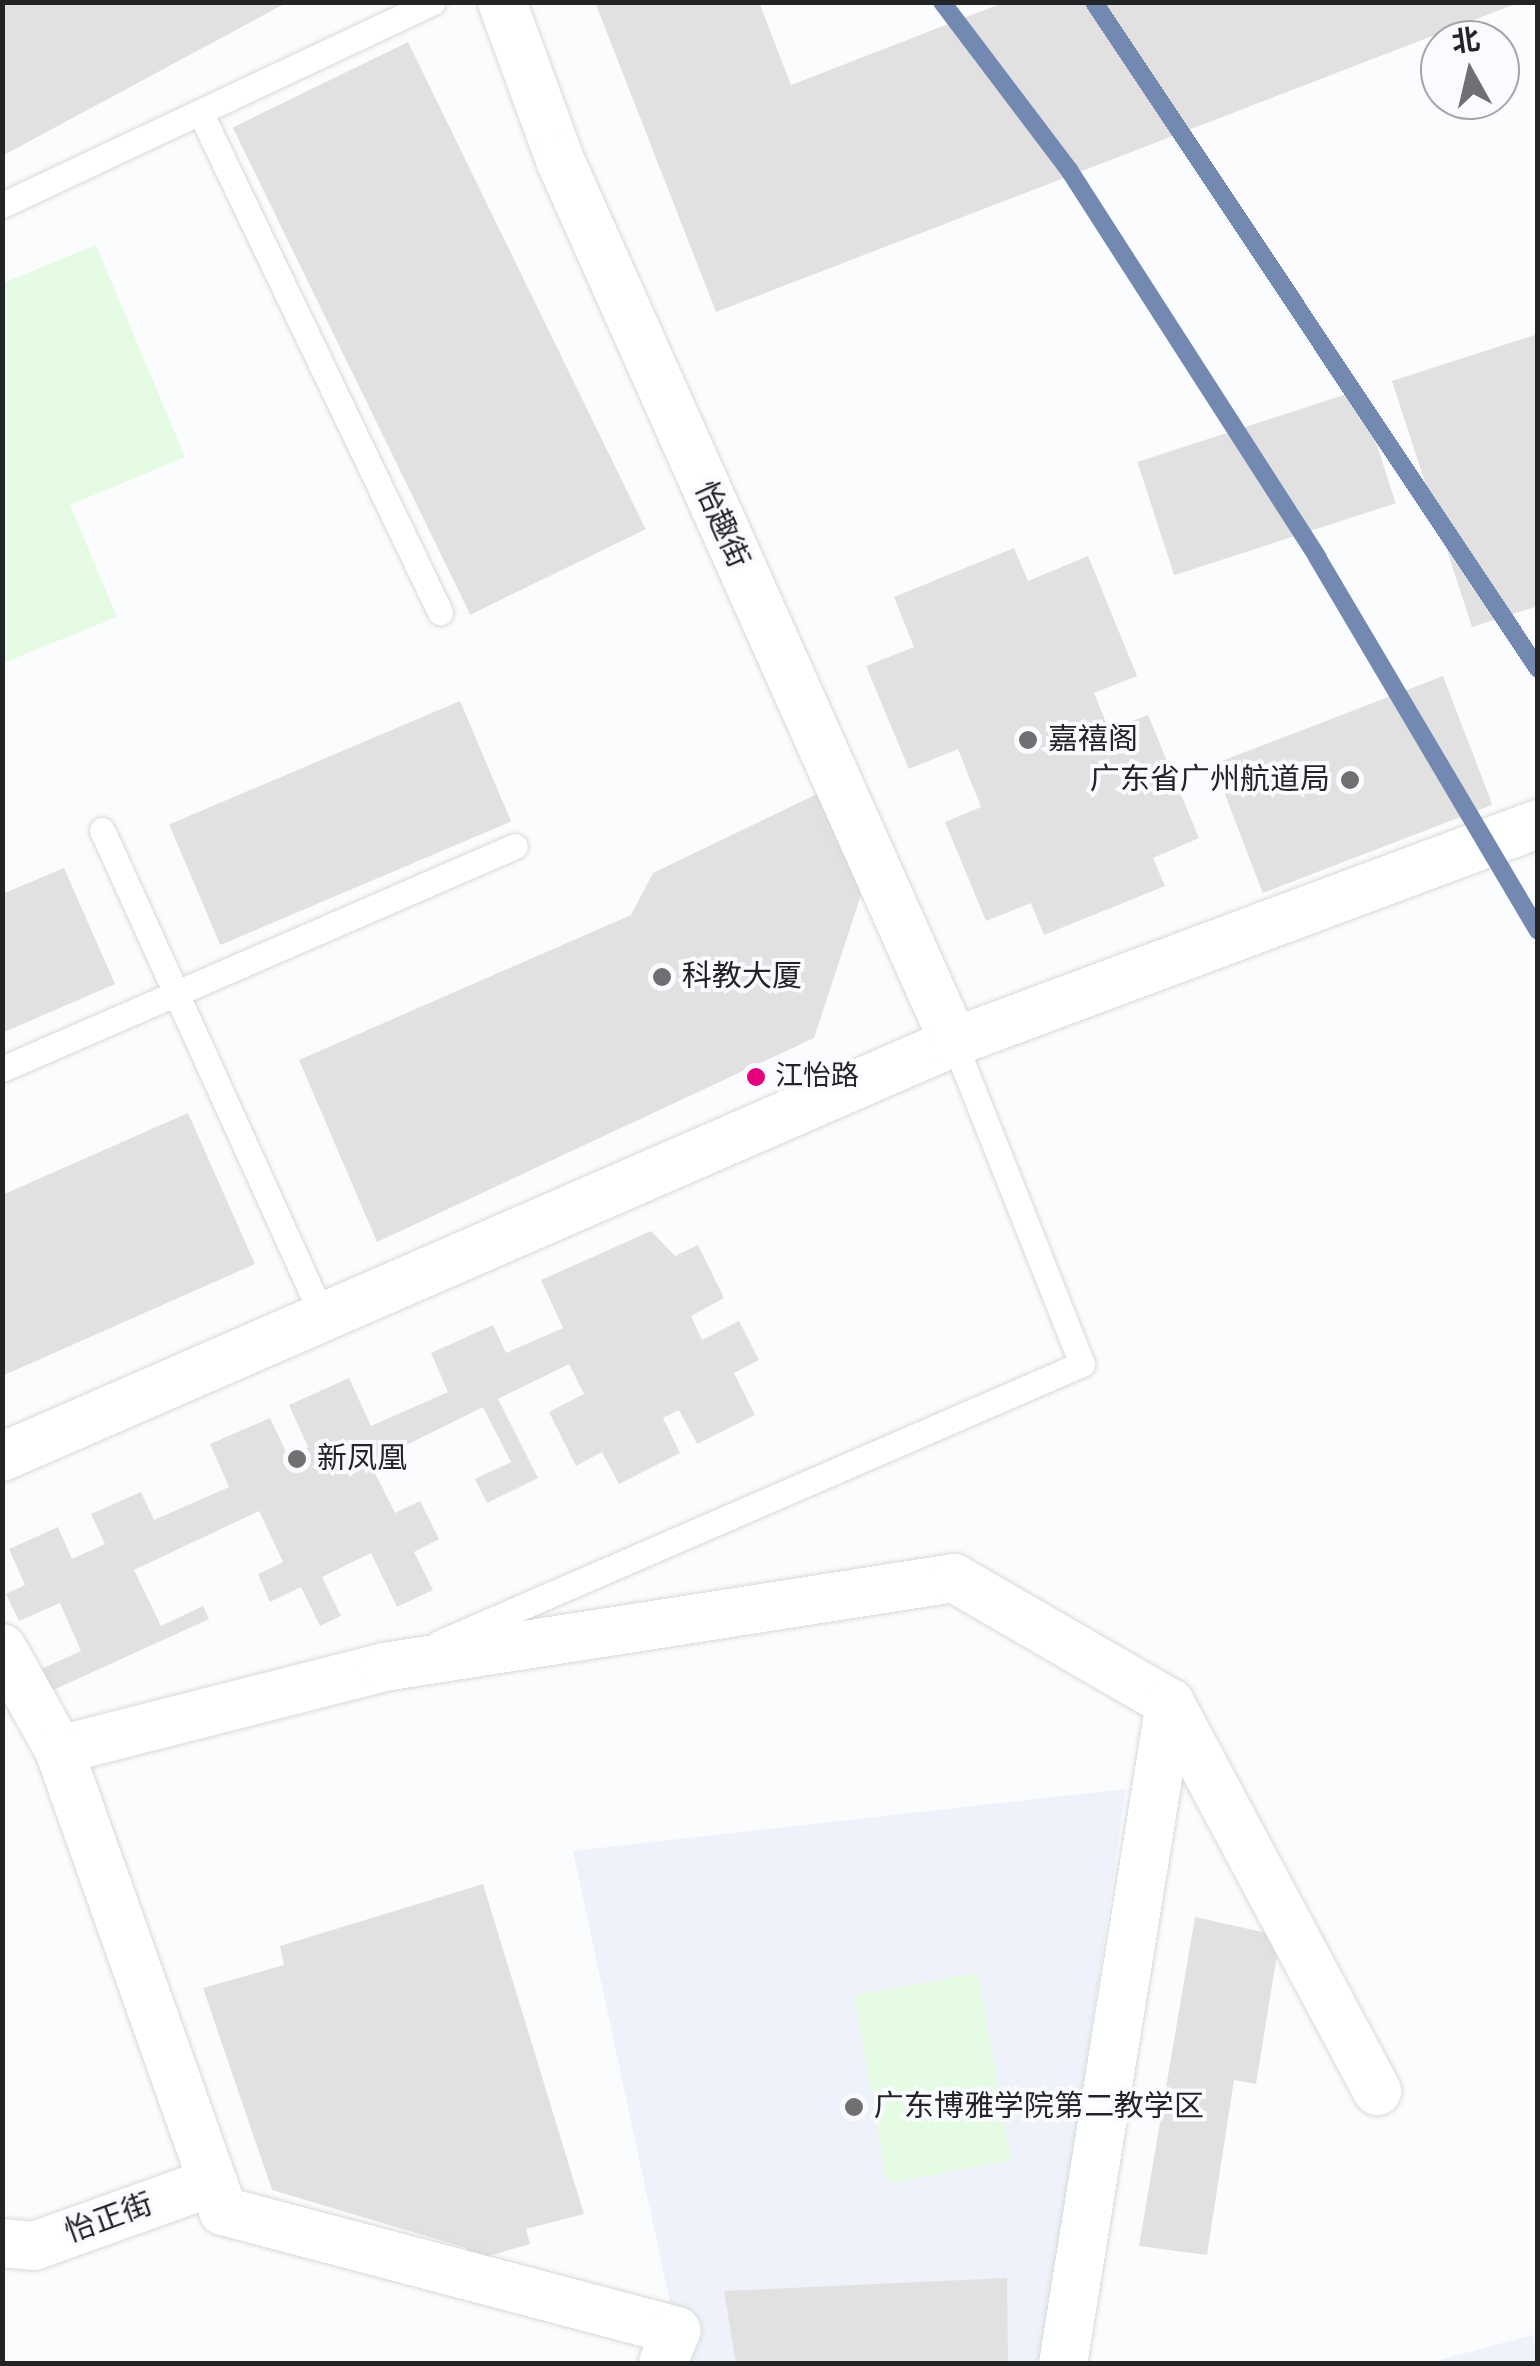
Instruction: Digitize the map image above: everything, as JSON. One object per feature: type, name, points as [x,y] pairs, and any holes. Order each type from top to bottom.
[{"type":"street","name":"怡趣街","points":[[502,2],[591,232],[954,1042]]},
{"type":"street","points":[[2,1457],[954,1042],[1538,824]]},
{"type":"street","points":[[59,1750],[384,1667],[954,1578],[1170,1703],[1377,2091]]},
{"type":"street","points":[[2,1648],[59,1750],[223,2211],[676,2331],[663,2364]]},
{"type":"street","points":[[1063,2364],[1170,1703]]},
{"type":"street","name":"怡正街","points":[[2,2243],[34,2246],[213,2182]]},
{"type":"lane","points":[[2,206],[433,2]]},
{"type":"lane","points":[[200,112],[440,612]]},
{"type":"lane","points":[[102,830],[323,1317]]},
{"type":"lane","points":[[2,1069],[515,846]]},
{"type":"lane","points":[[384,1667],[1082,1364],[954,1042]]},
{"type":"shaded area","name":"广东博雅学院第二教学区","points":[[1126,1789],[1043,2363],[683,2363],[573,1851]]},
{"type":"shaded area","points":[[1533,2335],[1537,2363],[1428,2363]]},
{"type":"green space","points":[[96,245],[185,457],[70,505],[117,617],[3,663],[3,283]]},
{"type":"green space","points":[[978,1973],[1011,2161],[887,2183],[854,1995]]},
{"type":"building","points":[[2,2],[288,2],[2,156]]},
{"type":"building","points":[[595,2],[759,2],[791,85],[1005,2],[1518,3],[1474,20],[1420,20],[1420,41],[716,312]]},
{"type":"building","points":[[408,42],[646,529],[470,615],[233,127]]},
{"type":"building","points":[[1538,334],[1538,606],[1472,627],[1392,381]]},
{"type":"building","points":[[1359,390],[1396,503],[1174,575],[1137,462]]},
{"type":"building","name":"嘉禧阁","points":[[1014,548],[1028,581],[1088,556],[1137,676],[1094,693],[1109,730],[1148,715],[1199,838],[1153,858],[1165,886],[1044,935],[1031,903],[986,921],[945,822],[981,807],[958,749],[909,769],[866,666],[914,647],[894,597]]},
{"type":"building","name":"广东省广州航道局","points":[[1443,676],[1492,805],[1263,893],[1213,764]]},
{"type":"building","points":[[460,701],[511,822],[220,945],[169,824]]},
{"type":"building","name":"科教大厦","points":[[819,793],[864,886],[814,1038],[377,1242],[299,1060],[631,915],[653,873]]},
{"type":"building","points":[[64,868],[115,984],[2,1033],[2,894]]},
{"type":"building","points":[[188,1113],[255,1264],[2,1376],[2,1195]]},
{"type":"building","name":"新凤凰","points":[[651,1231],[675,1256],[698,1245],[724,1298],[691,1316],[702,1340],[739,1321],[759,1360],[734,1373],[755,1415],[697,1444],[679,1410],[663,1418],[680,1453],[619,1484],[602,1452],[576,1466],[549,1412],[584,1394],[569,1364],[498,1399],[538,1478],[487,1503],[475,1479],[511,1462],[483,1407],[370,1463],[395,1513],[420,1501],[439,1539],[414,1552],[433,1590],[397,1607],[371,1553],[322,1577],[341,1616],[320,1626],[301,1587],[270,1602],[258,1574],[283,1562],[259,1511],[134,1570],[161,1626],[203,1606],[209,1619],[51,1691],[41,1669],[81,1651],[60,1603],[19,1621],[6,1594],[25,1585],[9,1549],[58,1527],[72,1559],[105,1544],[91,1514],[141,1492],[154,1520],[229,1487],[210,1444],[270,1418],[288,1456],[308,1447],[289,1405],[349,1378],[371,1426],[448,1392],[431,1353],[493,1325],[506,1353],[563,1328],[541,1280]]},
{"type":"building","points":[[483,1884],[584,2214],[526,2229],[530,2244],[471,2261],[466,2248],[272,2190],[203,1988],[284,1965],[280,1946]]},
{"type":"building","points":[[1195,1917],[1280,1936],[1256,2084],[1234,2080],[1207,2255],[1139,2246]]},
{"type":"building","points":[[1007,2278],[1008,2364],[736,2364],[724,2291]]},
{"type":"transit line","points":[[942,2],[1069,170],[1317,557],[1538,930]]},
{"type":"transit line","points":[[1094,2],[1538,669]]},
{"type":"place","name":"嘉禧阁","points":[[1028,740]]},
{"type":"place","name":"广东省广州航道局","points":[[1350,780]]},
{"type":"place","name":"科教大厦","points":[[662,977]]},
{"type":"place","name":"江怡路","points":[[756,1077]]},
{"type":"place","name":"新凤凰","points":[[297,1459]]},
{"type":"place","name":"广东博雅学院第二教学区","points":[[854,2107]]}]
